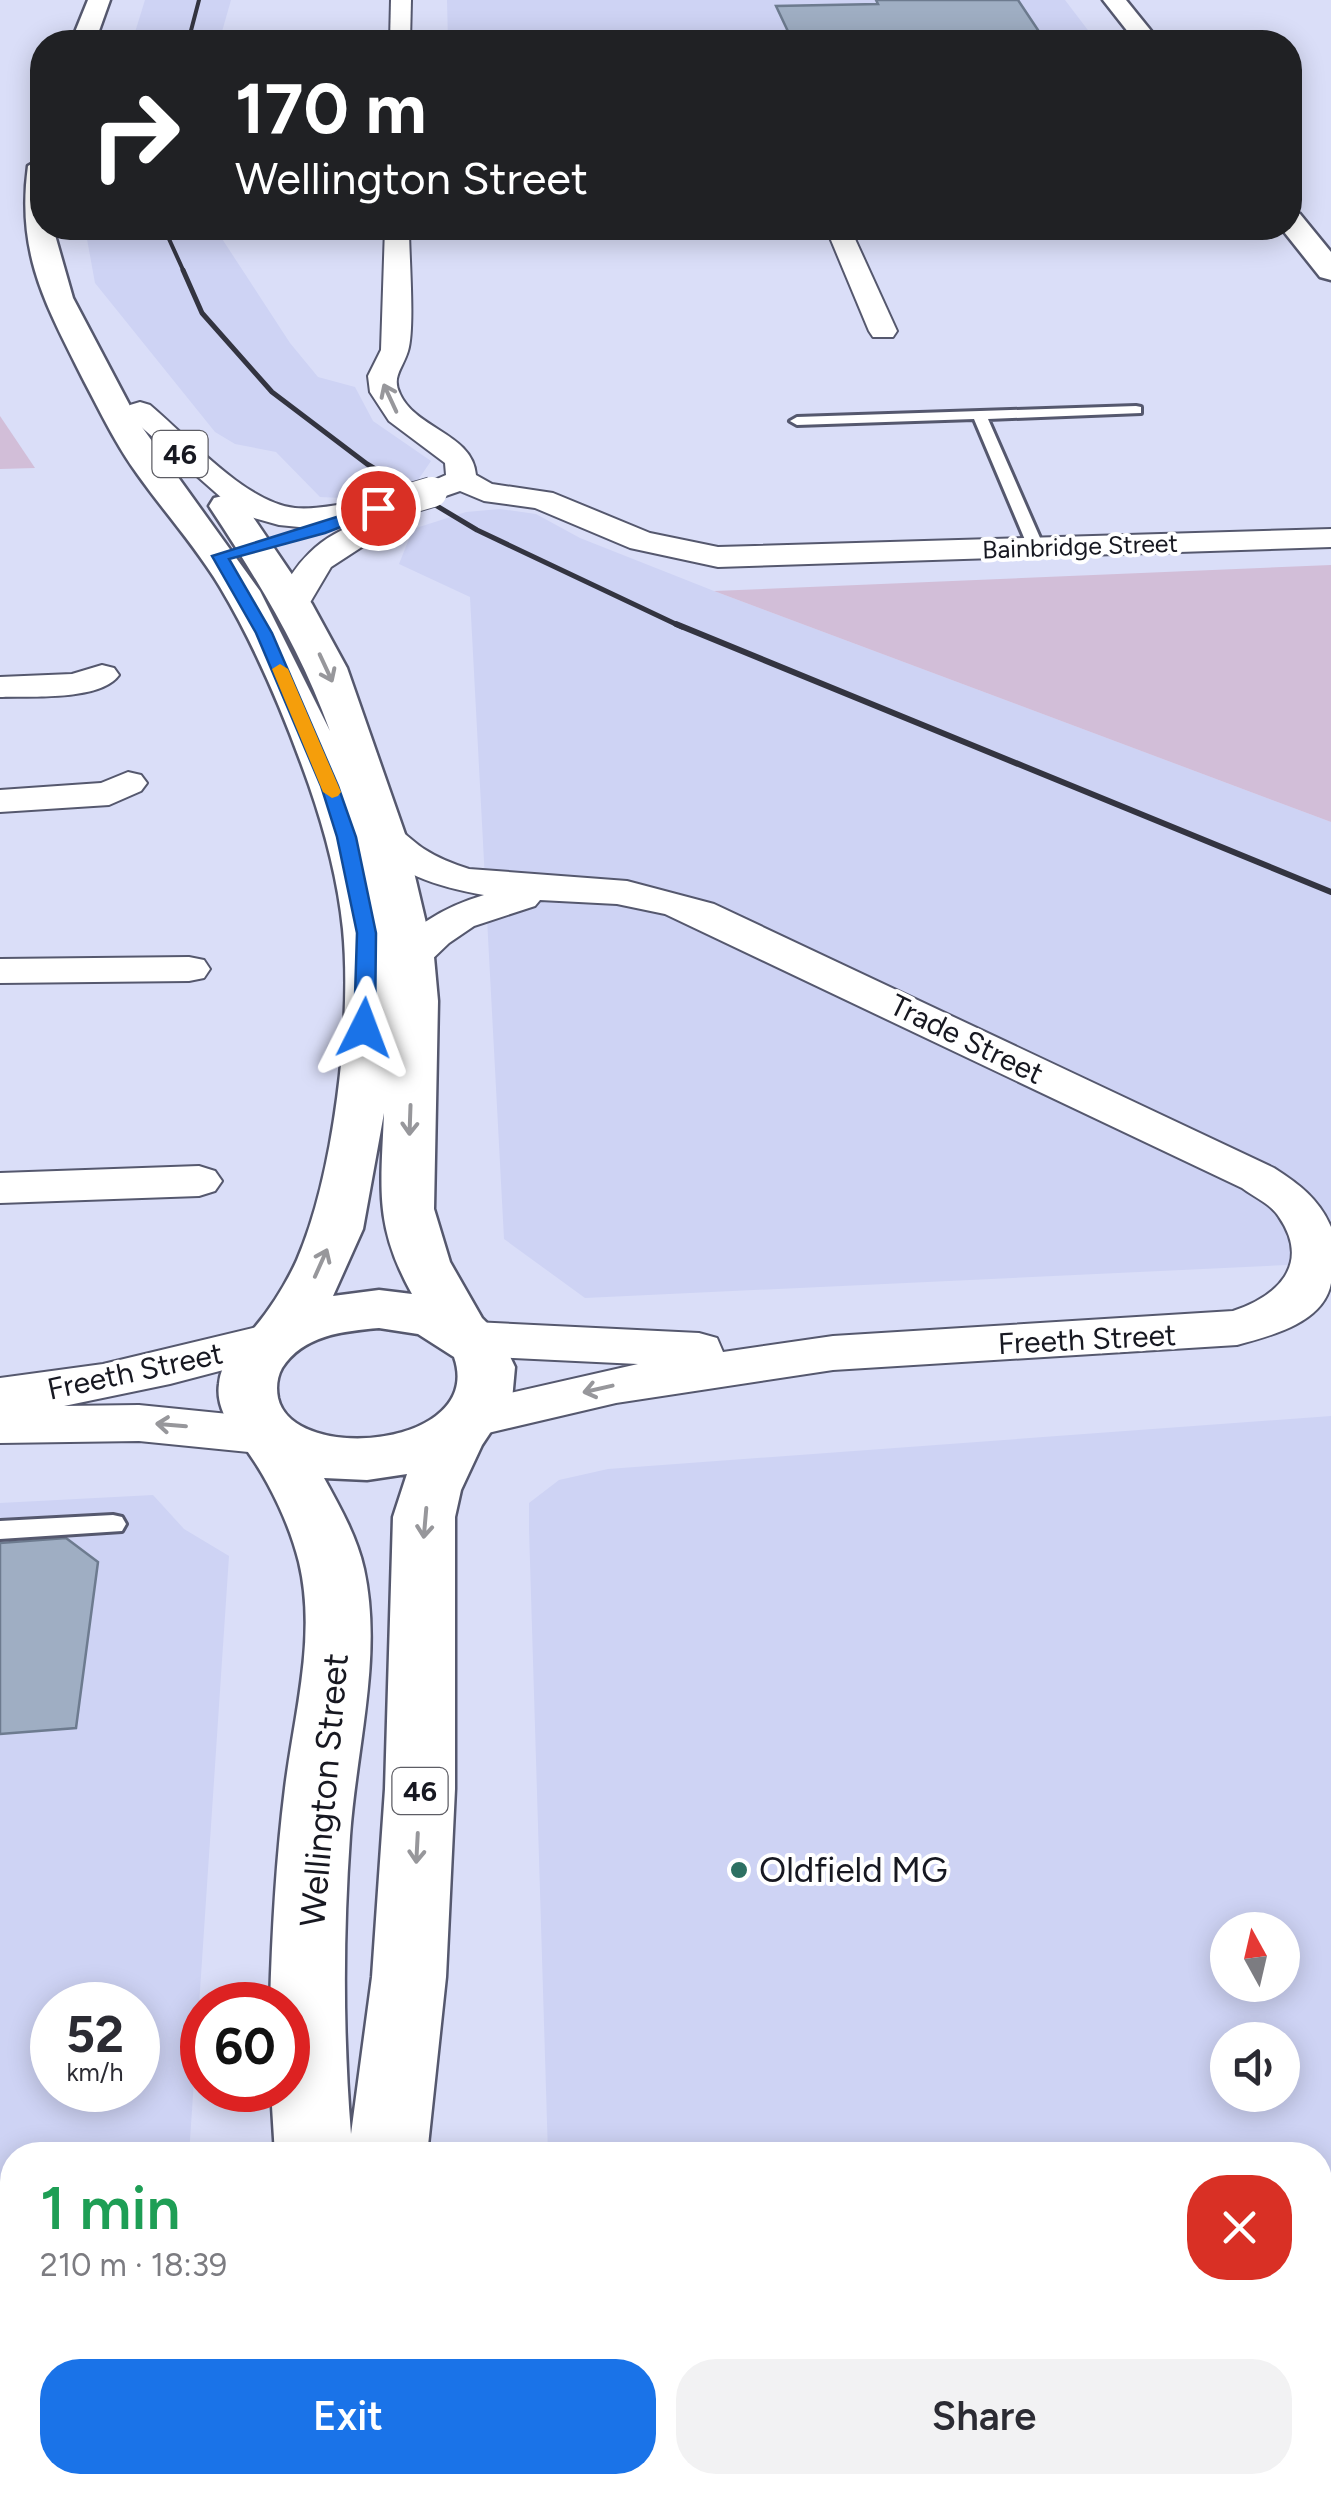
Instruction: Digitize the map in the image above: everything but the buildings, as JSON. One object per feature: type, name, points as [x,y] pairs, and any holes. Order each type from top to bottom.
[{"type":"main road","points":[[88,30],[99,0]]},
{"type":"main road","points":[[1114,0],[1138,30]]},
{"type":"main road","points":[[1302,235],[1331,271]]},
{"type":"main road","name":"46","points":[[38,240],[59,307],[132,442],[246,551],[294,604],[337,694],[382,834],[410,958],[414,1001],[407,1209],[422,1262],[483,1356],[487,1381],[430,1490],[424,1517],[419,1808],[409,1977],[390,2142]]},
{"type":"main road","name":"46","points":[[96,371],[140,411],[229,509],[246,551],[264,633],[330,786],[351,854],[367,933],[360,1091],[345,1186],[325,1259],[251,1368],[247,1390],[252,1414],[270,1438]]},
{"type":"main road","points":[[275,1337],[325,1315],[378,1309],[429,1315],[467,1335]]},
{"type":"main road","points":[[270,1438],[287,1448],[319,1455],[380,1458],[404,1454],[464,1426]]},
{"type":"main road","name":"Wellington Street","points":[[270,1438],[325,1542],[336,1584],[338,1644],[319,1790],[308,1976],[308,2094],[313,2142]]},
{"type":"street","points":[[400,30],[401,0]]},
{"type":"street","points":[[398,240],[394,350],[382,376],[390,405],[413,426],[454,452],[475,480]]},
{"type":"street","points":[[843,240],[883,331]]},
{"type":"street","points":[[394,350],[412,392],[475,480]]},
{"type":"street","points":[[140,411],[251,507],[274,515],[378,518]]},
{"type":"street","points":[[246,551],[378,518],[475,480]]},
{"type":"street","name":"Bainbridge Street","points":[[475,480],[542,500],[608,530],[686,552],[742,558],[1331,538]]},
{"type":"street","points":[[294,604],[298,588],[320,559],[378,518]]},
{"type":"street","points":[[0,687],[75,684],[102,675]]},
{"type":"street","points":[[0,800],[108,794],[128,783]]},
{"type":"street","name":"Trade Street","points":[[382,834],[402,854],[443,876],[493,886],[617,892],[700,912],[1258,1178],[1298,1209],[1314,1244],[1315,1267]]},
{"type":"street","name":"Trade Street","points":[[410,958],[431,934],[464,913],[563,889]]},
{"type":"street","points":[[0,972],[189,969]]},
{"type":"street","points":[[0,1188],[199,1181]]},
{"type":"street","name":"Freeth Street","points":[[467,1335],[608,1348],[833,1353],[1236,1328],[1282,1310],[1300,1295],[1315,1267]]},
{"type":"street","name":"Freeth Street","points":[[0,1396],[54,1392],[135,1376],[275,1337]]},
{"type":"street","name":"Freeth Street","points":[[464,1426],[616,1385],[833,1353]]},
{"type":"street","name":"Freeth Street","points":[[0,1425],[139,1423],[270,1438]]},
{"type":"lane","points":[[797,421],[1136,410]]},
{"type":"lane","points":[[979,415],[1036,547]]},
{"type":"lane","points":[[0,1530],[112,1524]]},
{"type":"shaded area","points":[[145,0],[231,0],[222,30],[136,30]]},
{"type":"shaded area","points":[[447,0],[1065,0],[1088,30],[448,30]]},
{"type":"shaded area","points":[[87,240],[223,240],[290,343],[318,377],[355,387],[373,421],[431,461],[416,483],[364,499],[320,497],[276,452],[235,444],[215,432],[95,283]]},
{"type":"shaded area","points":[[0,416],[35,468],[0,469]]},
{"type":"shaded area","points":[[500,509],[536,514],[580,538],[714,591],[1331,822],[1331,1263],[585,1298],[504,1239],[470,597],[399,564],[413,529],[466,512]]},
{"type":"shaded area","points":[[1331,565],[1331,822],[714,591]]},
{"type":"shaded area","points":[[1331,1416],[1331,2142],[548,2142],[529,1503],[559,1480],[608,1469]]},
{"type":"shaded area","points":[[153,1495],[184,1529],[229,1556],[201,1982],[180,1982],[180,2112],[192,2112],[190,2142],[0,2142],[0,1503]]},
{"type":"railway","points":[[191,30],[199,0]]},
{"type":"railway","points":[[169,240],[184,272]]},
{"type":"railway","points":[[183,270],[202,313],[272,392],[367,464],[477,530],[682,627]]},
{"type":"railway","points":[[676,624],[1331,892]]},
{"type":"slow traffic","points":[[280,669],[332,792]]},
{"type":"place","name":"Oldfield MG","points":[[739,1870]]},
{"type":"route","points":[[364,1028],[367,933],[346,837],[330,786],[264,633],[220,556],[320,530],[378,508]]}]
